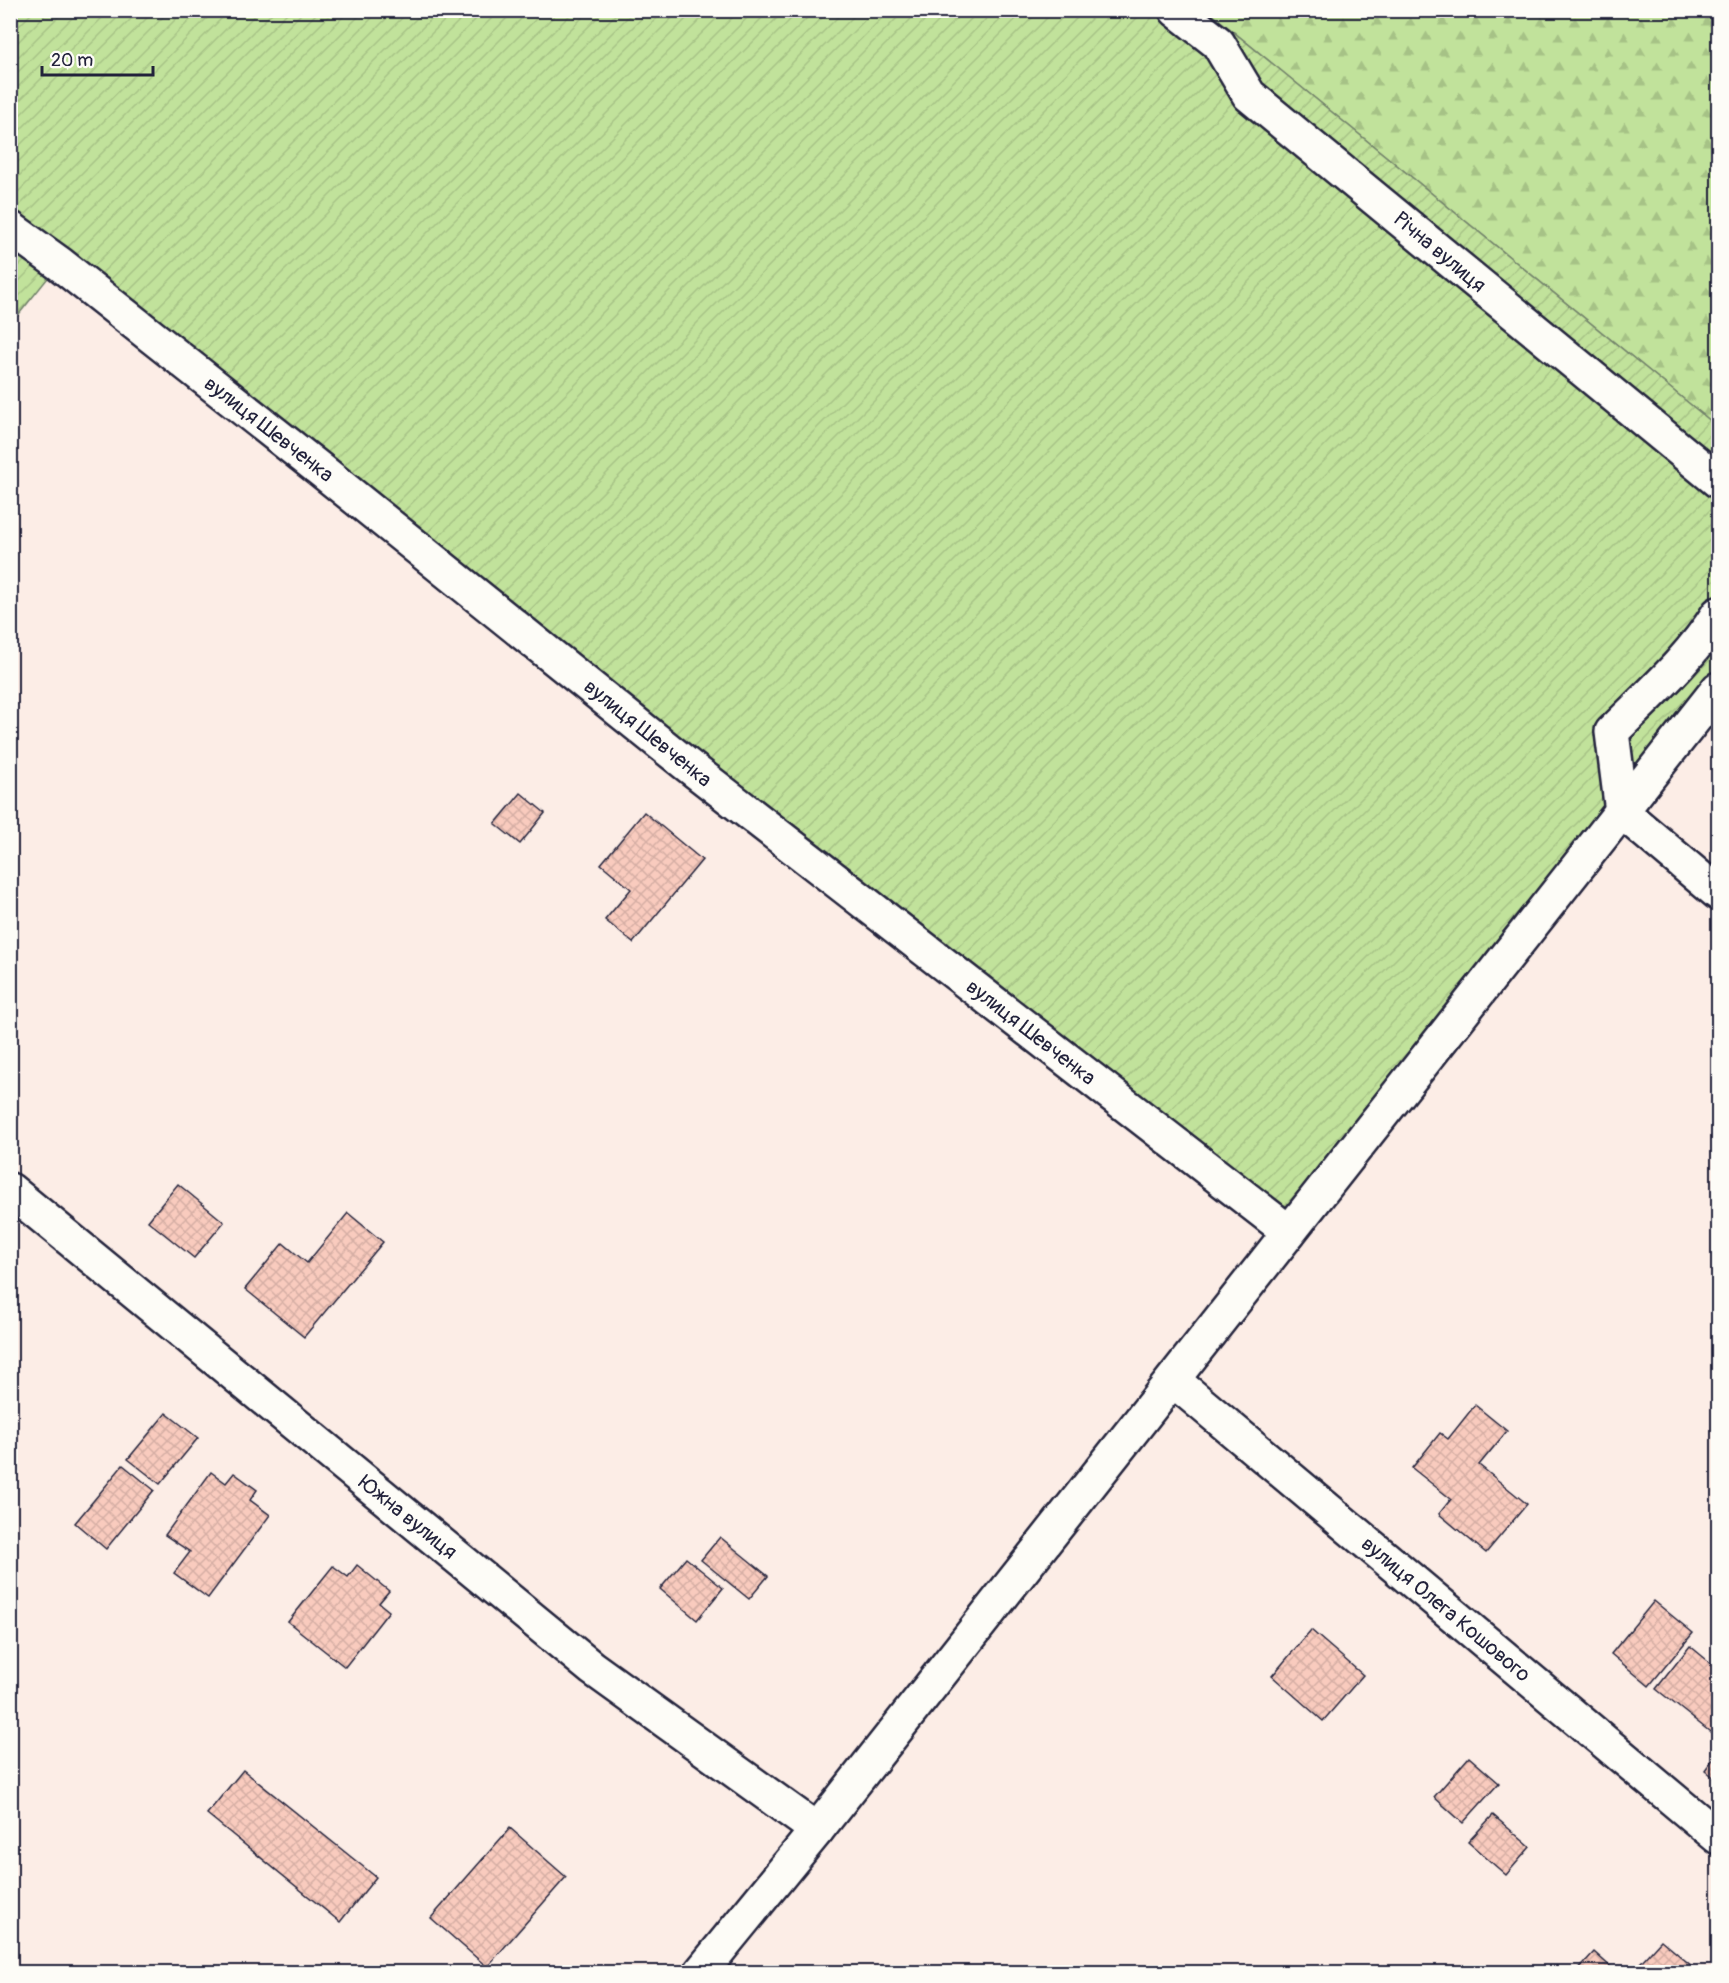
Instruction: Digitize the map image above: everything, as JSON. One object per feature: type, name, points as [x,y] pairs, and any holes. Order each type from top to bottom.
[{"type":"street","name":"Річна вулиця","points":[[1176,10],[1218,43],[1249,95],[1719,482]]},
{"type":"street","name":"вулиця Шевченка","points":[[10,228],[60,264],[322,471],[686,764],[1289,1232]]},
{"type":"street","points":[[1719,614],[1710,628],[1675,668],[1612,732],[1622,812],[1719,893]]},
{"type":"street","points":[[701,1972],[818,1830],[1719,689]]},
{"type":"street","name":"Южна вулиця","points":[[10,1190],[592,1668],[818,1830]]},
{"type":"street","name":"вулиця Олега Кошового","points":[[1173,1380],[1719,1837]]},
{"type":"green space","points":[[11,11],[1208,11],[1718,427],[1718,689],[1289,1232],[59,264],[11,324]]},
{"type":"green space","points":[[1208,11],[1718,11],[1718,427]]},
{"type":"building","points":[[521,793],[545,813],[520,844],[495,824]]},
{"type":"building","points":[[644,812],[702,860],[633,943],[605,920],[631,889],[601,864]]},
{"type":"building","points":[[178,1184],[224,1222],[194,1258],[148,1221]]},
{"type":"building","points":[[348,1213],[383,1242],[304,1337],[245,1289],[283,1243],[307,1263]]},
{"type":"building","points":[[1475,1405],[1507,1431],[1479,1465],[1527,1504],[1486,1553],[1439,1514],[1451,1499],[1412,1468],[1440,1433],[1448,1439]]},
{"type":"building","points":[[166,1413],[198,1438],[160,1484],[128,1459]]},
{"type":"building","points":[[123,1465],[154,1490],[106,1549],[75,1523]]},
{"type":"building","points":[[211,1472],[226,1483],[234,1473],[257,1490],[250,1500],[270,1515],[208,1598],[174,1573],[190,1552],[165,1535]]},
{"type":"building","points":[[720,1537],[768,1576],[749,1599],[701,1560]]},
{"type":"building","points":[[686,1558],[723,1588],[697,1620],[660,1589]]},
{"type":"building","points":[[357,1565],[389,1591],[379,1603],[389,1611],[345,1667],[288,1622],[333,1566],[348,1577]]},
{"type":"building","points":[[1654,1601],[1693,1633],[1649,1686],[1611,1654]]},
{"type":"building","points":[[1311,1630],[1363,1675],[1323,1721],[1272,1676]]},
{"type":"building","points":[[1690,1646],[1718,1669],[1718,1729],[1714,1735],[1656,1689]]},
{"type":"building","points":[[1718,1752],[1718,1781],[1705,1770]]},
{"type":"building","points":[[1469,1757],[1499,1783],[1463,1823],[1434,1797]]},
{"type":"building","points":[[243,1770],[376,1877],[340,1922],[207,1814]]},
{"type":"building","points":[[1493,1815],[1530,1847],[1506,1875],[1468,1842]]},
{"type":"building","points":[[510,1828],[566,1877],[487,1967],[431,1918]]},
{"type":"building","points":[[1661,1940],[1699,1972],[1632,1972]]},
{"type":"building","points":[[1594,1952],[1614,1970],[1611,1972],[1576,1972]]}]
